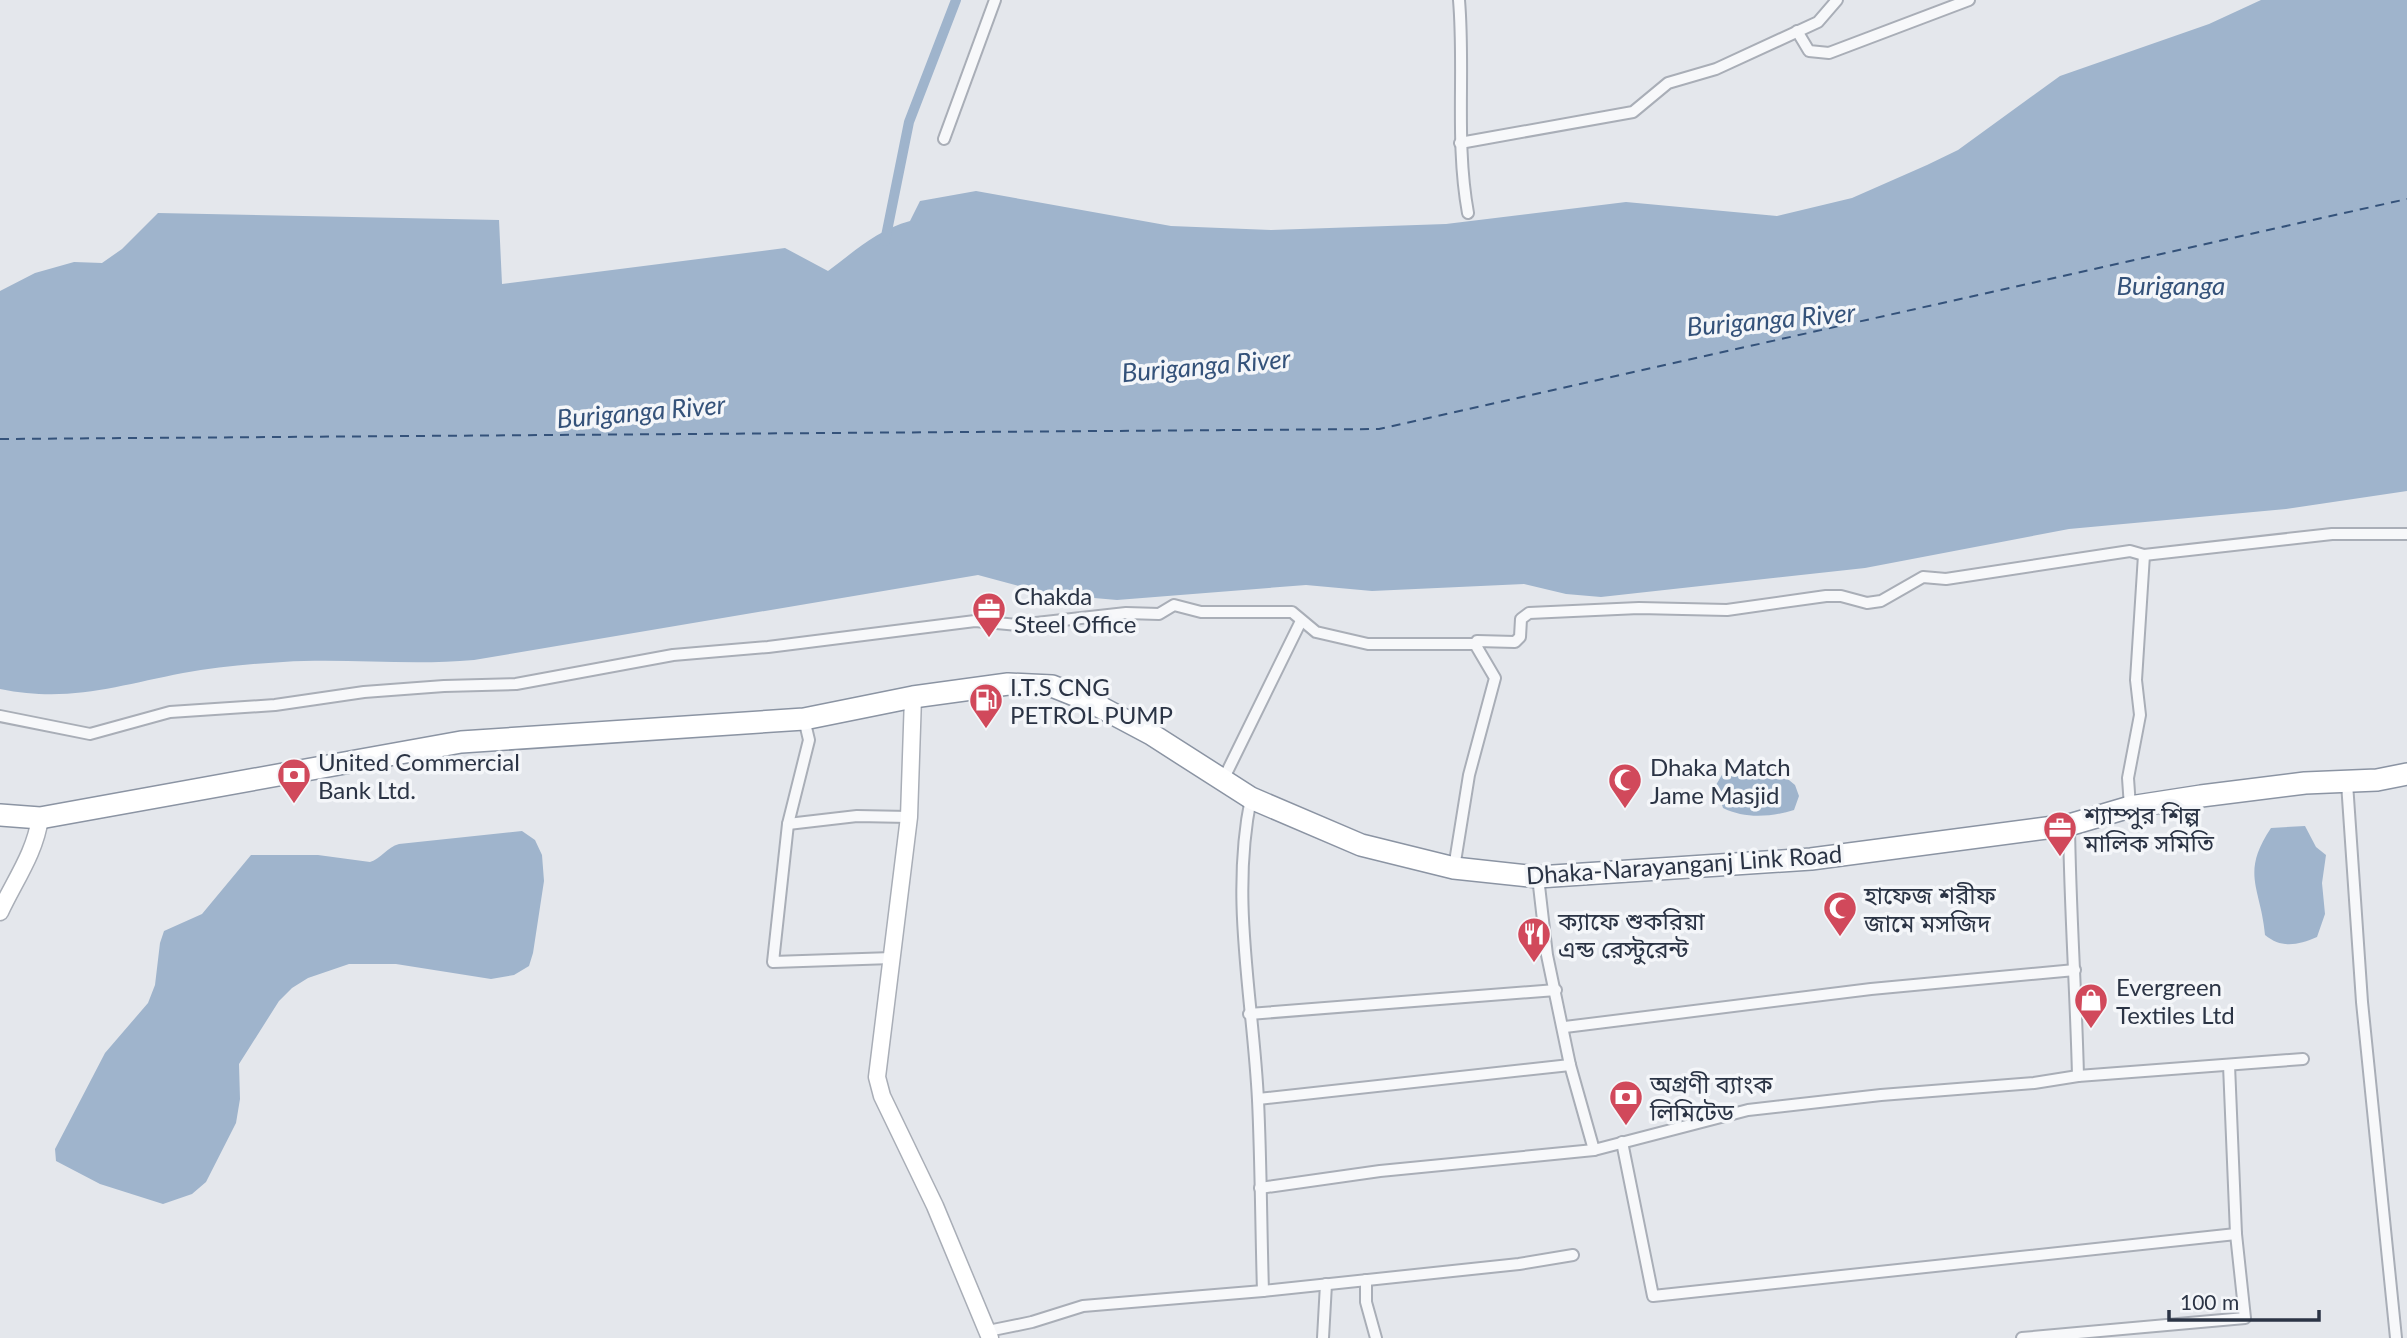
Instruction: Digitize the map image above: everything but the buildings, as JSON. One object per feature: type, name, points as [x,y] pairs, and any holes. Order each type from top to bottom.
[{"type":"highway","name":"Dhaka-Narayanganj Link Road","points":[[0,815],[40,818],[461,742],[804,719],[913,697],[1008,684],[1052,686],[1087,700],[1152,734],[1251,798],[1361,845],[1454,868],[1538,877],[1811,859],[2069,825],[2130,807],[2305,783],[2347,783],[2407,774]]},
{"type":"street","points":[[944,139],[995,0]]},
{"type":"street","points":[[1459,0],[1461,143],[1468,213]]},
{"type":"street","points":[[1461,143],[1633,112],[1668,83],[1716,69],[1818,22],[1837,0]]},
{"type":"street","points":[[1797,31],[1809,51],[1829,53],[1969,0]]},
{"type":"street","points":[[1475,645],[1476,641],[1516,642],[1520,637],[1521,619],[1529,613],[1639,608],[1727,610],[1826,596],[1841,596],[1867,603],[1881,601],[1923,577],[1946,579],[2130,551],[2144,555],[2332,534],[2407,534]]},
{"type":"street","points":[[2130,807],[2128,778],[2140,715],[2136,680],[2144,555]]},
{"type":"street","points":[[0,716],[90,734],[170,712],[275,705],[430,687],[516,684],[673,655],[768,647],[975,621],[1018,625],[1126,613],[1159,614],[1174,605],[1200,612],[1292,612],[1316,632],[1368,644],[1475,645]]},
{"type":"street","points":[[1223,780],[1301,621]]},
{"type":"street","points":[[1454,868],[1469,775],[1495,678],[1475,645]]},
{"type":"street","points":[[913,697],[909,817],[877,1077],[881,1096],[935,1206],[989,1334],[1083,1306],[1263,1291],[1519,1264],[1573,1255]]},
{"type":"street","points":[[804,719],[809,740],[788,824],[773,962],[892,958]]},
{"type":"street","points":[[2347,783],[2362,1002],[2396,1338]]},
{"type":"street","points":[[1251,798],[1242,842],[1240,894],[1258,1099],[1263,1291]]},
{"type":"street","points":[[788,824],[858,816],[909,817]]},
{"type":"street","points":[[0,912],[28,861],[38,835],[40,818]]},
{"type":"street","points":[[2069,825],[2070,932],[2075,970],[2078,1076]]},
{"type":"street","points":[[1538,877],[1547,955],[1565,1027],[1570,1065],[1594,1150]]},
{"type":"street","points":[[1565,1027],[1830,993],[2075,970]]},
{"type":"street","points":[[1249,1014],[1556,990]]},
{"type":"street","points":[[1260,1188],[1380,1171],[1594,1150],[1748,1110],[1881,1095],[2034,1083],[2078,1076],[2303,1059]]},
{"type":"street","points":[[1258,1099],[1570,1065]]},
{"type":"street","points":[[2022,1338],[2245,1318],[2236,1234],[2229,1065]]},
{"type":"street","points":[[1622,1142],[1653,1296],[2236,1234]]},
{"type":"street","points":[[1366,1280],[1366,1303],[1376,1338]]},
{"type":"street","points":[[1323,1338],[1326,1284]]},
{"type":"water","name":"Buriganga","points":[[2261,0],[2407,0],[2407,491],[2286,509],[2069,529],[1865,568],[1601,597],[1566,594],[1524,584],[1372,591],[1306,585],[1117,600],[1048,594],[978,575],[474,660],[283,662],[207,669],[71,694],[25,693],[0,689],[0,291],[35,273],[74,262],[102,263],[122,249],[158,213],[499,220],[502,284],[785,248],[828,271],[877,236],[910,221],[920,201],[976,191],[1171,226],[1271,230],[1446,224],[1626,202],[1777,216],[1852,198],[1927,165],[1958,150],[2060,76],[2209,24]]},
{"type":"water","points":[[1772,766],[1795,785],[1799,796],[1794,810],[1758,816],[1731,812],[1723,808],[1716,785],[1726,768],[1756,772]]},
{"type":"water","points":[[2305,826],[2316,847],[2326,855],[2322,883],[2325,914],[2317,937],[2297,944],[2284,944],[2265,935],[2255,881],[2256,858],[2271,828]]},
{"type":"water","points":[[522,831],[535,840],[542,855],[544,881],[529,966],[514,975],[491,979],[396,964],[349,964],[308,978],[292,988],[279,1001],[239,1064],[240,1099],[236,1123],[206,1182],[192,1194],[163,1204],[100,1184],[56,1161],[55,1149],[105,1053],[148,1003],[155,985],[164,931],[202,914],[251,855],[318,855],[370,862],[399,844]]},
{"type":"waterway","points":[[885,241],[909,122],[956,0]]},
{"type":"ferry route","points":[[0,439],[1379,429],[2407,199]]},
{"type":"place","name":"Chakda Steel Office","points":[[989,639]]},
{"type":"place","name":"I.T.S CNG PETROL PUMP","points":[[986,730]]},
{"type":"place","name":"United Commercial Bank Ltd.","points":[[294,805]]},
{"type":"place","name":"Dhaka Match Jame Masjid","points":[[1625,810]]},
{"type":"place","name":"শ্যাম্পুর শিল্প মালিক সমিতি","points":[[2060,858]]},
{"type":"place","name":"হাফেজ শরীফ জামে মসজিদ","points":[[1840,938]]},
{"type":"place","name":"ক্যাফে শুকরিয়া এন্ড রেস্টুরেন্ট","points":[[1534,964]]},
{"type":"place","name":"Evergreen Textiles Ltd","points":[[2091,1030]]},
{"type":"place","name":"অগ্রণী ব্যাংক লিমিটেড","points":[[1626,1127]]},
{"type":"water label","name":"Buriganga River","points":[[1771,319]]},
{"type":"water label","name":"Buriganga River","points":[[1206,365]]},
{"type":"water label","name":"Buriganga River","points":[[641,411]]}]
